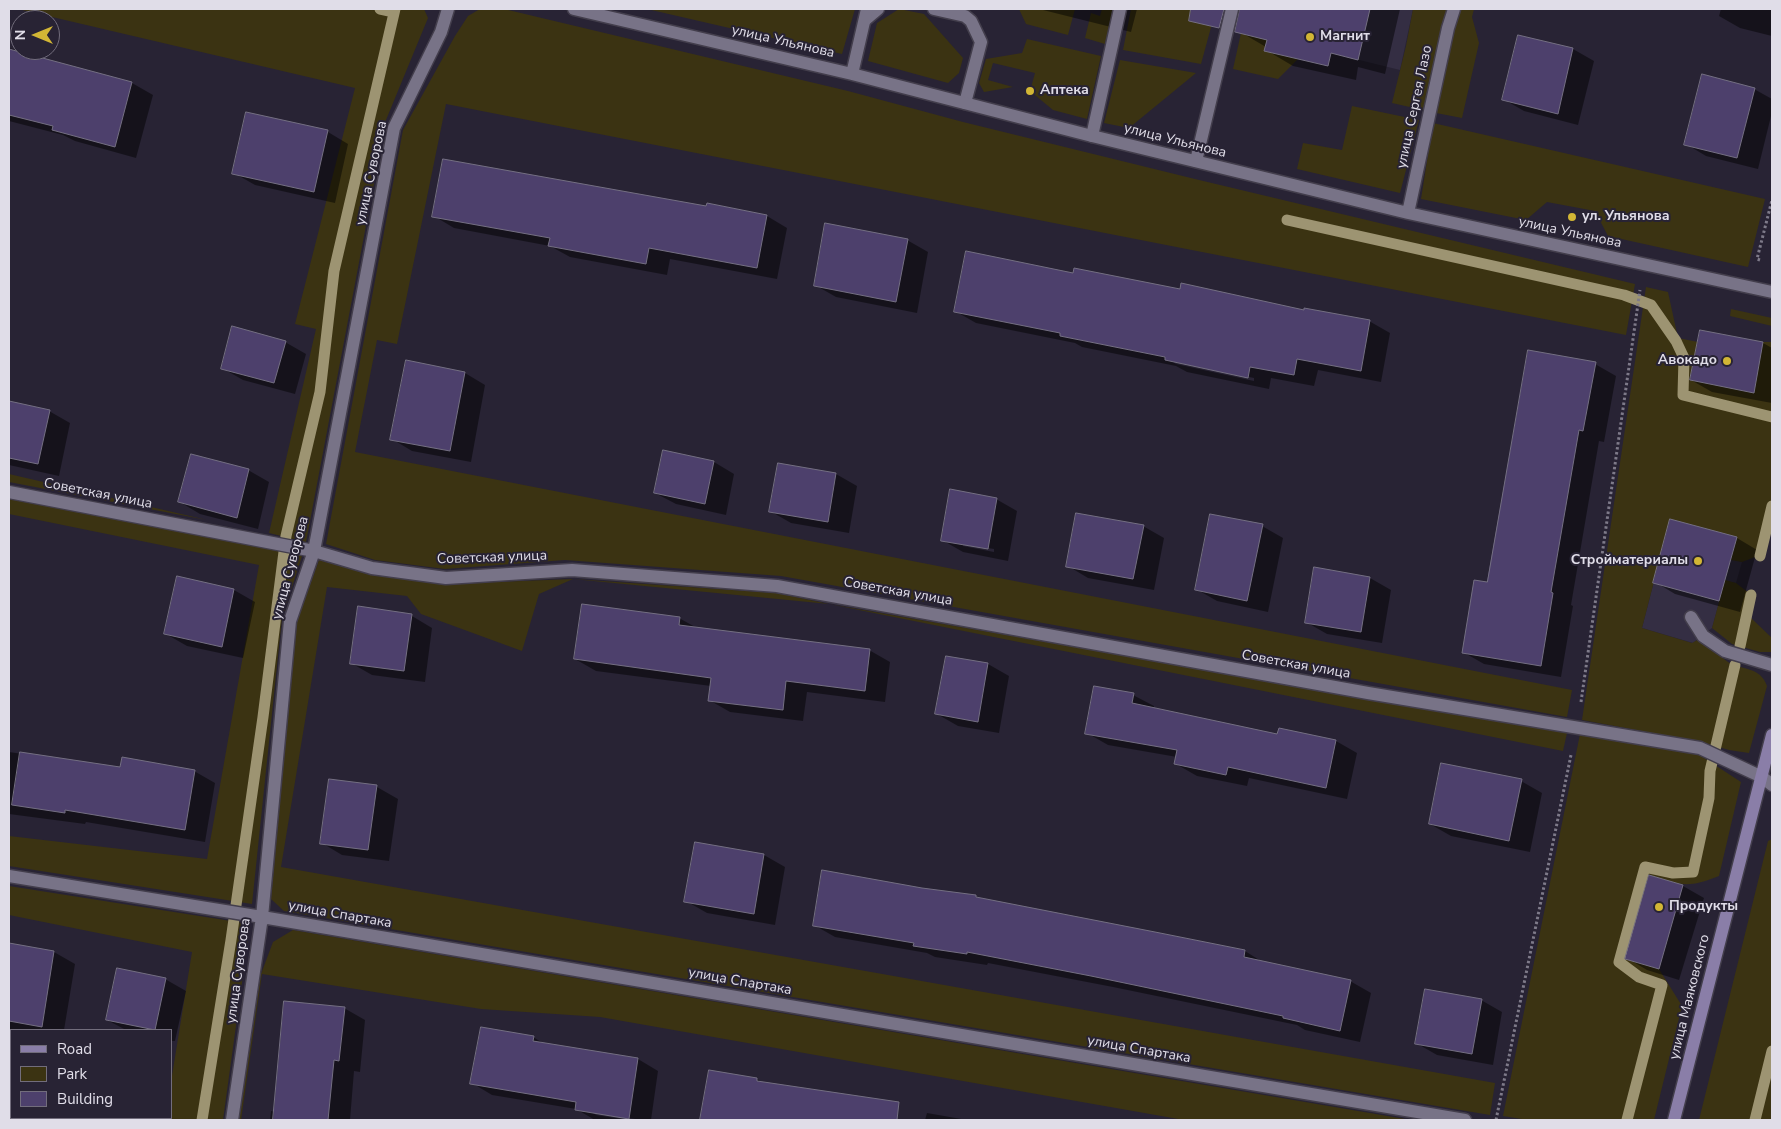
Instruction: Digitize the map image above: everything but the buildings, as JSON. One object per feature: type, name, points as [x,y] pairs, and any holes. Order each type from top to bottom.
[{"type":"main road","name":"улица Маяковского","points":[[1674,1120],[1767,781],[1772,735]]},
{"type":"street","name":"улица Суворова","points":[[232,1120],[262,917],[290,621],[314,551],[394,128],[441,32],[448,9]]},
{"type":"street","name":"улица Ульянова","points":[[574,9],[852,74],[1092,136],[1408,213],[1772,292]]},
{"type":"street","points":[[852,74],[866,14],[878,9]]},
{"type":"street","points":[[934,9],[965,16],[971,21],[981,42],[965,103]]},
{"type":"street","points":[[1092,136],[1120,9]]},
{"type":"street","points":[[1196,161],[1232,9]]},
{"type":"street","name":"улица Сергея Лазо","points":[[1408,213],[1448,28],[1454,9]]},
{"type":"street","name":"Советская улица","points":[[9,492],[314,551],[372,568],[446,578],[572,570],[777,586],[1368,693],[1700,748],[1767,781]]},
{"type":"street","points":[[1691,617],[1703,636],[1725,651],[1772,665]]},
{"type":"street","name":"улица Спартака","points":[[9,876],[1465,1120]]},
{"type":"path","points":[[1765,261],[1758,260],[1772,200]]},
{"type":"path","points":[[1496,1120],[1577,728],[1644,264]]},
{"type":"shaded area","name":"Магнит","points":[[1246,9],[1413,9],[1400,70],[1331,53],[1328,66],[1264,51],[1241,33]]},
{"type":"shaded area","name":"Стройматериалы","points":[[1670,519],[1737,537],[1731,559],[1742,562],[1736,583],[1725,581],[1712,628],[1693,643],[1642,628]]},
{"type":"green space","points":[[18,9],[424,9],[428,18],[386,120],[306,542],[269,533],[316,329],[295,324],[355,88],[60,19],[60,10]]},
{"type":"green space","points":[[480,9],[504,9],[848,91],[963,122],[1195,179],[1635,284],[1626,335],[446,104],[397,344],[377,340],[355,452],[1572,690],[1567,717],[781,576],[565,560],[445,569],[375,560],[326,544],[403,130],[455,36],[468,16]]},
{"type":"green space","points":[[647,9],[855,9],[842,54]]},
{"type":"green space","points":[[899,9],[924,14],[963,58],[959,73],[948,83],[868,61],[877,23]]},
{"type":"green space","points":[[1019,9],[1075,9],[1068,35],[1026,24]]},
{"type":"green space","points":[[1102,9],[1113,9],[1105,44],[1085,38],[1091,13],[1100,16]]},
{"type":"green space","points":[[1131,9],[1216,9],[1201,64],[1123,50]]},
{"type":"green space","points":[[1413,9],[1449,9],[1423,110],[1392,103]]},
{"type":"green space","points":[[1460,9],[1474,9],[1472,17],[1479,43],[1462,118],[1436,113],[1454,26]]},
{"type":"green space","points":[[1241,33],[1267,40],[1264,50],[1298,59],[1278,79],[1233,69]]},
{"type":"green space","points":[[1027,39],[1101,56],[1087,119],[1053,110],[1030,91],[1035,73],[993,63],[988,80],[1013,87],[984,92],[979,83],[986,59],[1022,53]]},
{"type":"green space","points":[[1120,60],[1196,73],[1129,128],[1104,123]]},
{"type":"green space","points":[[1352,106],[1419,120],[1400,193],[1297,169],[1303,143],[1342,150]]},
{"type":"green space","points":[[1433,123],[1765,199],[1748,267],[1608,236],[1595,211],[1547,202],[1526,220],[1421,199]]},
{"type":"green space","points":[[1646,287],[1668,292],[1678,338],[1698,342],[1690,380],[1753,392],[1763,342],[1772,342],[1772,527],[1763,554],[1742,562],[1731,560],[1737,537],[1670,519],[1642,628],[1692,643],[1699,639],[1728,662],[1760,675],[1767,686],[1749,753],[1729,750],[1702,742],[1582,720]]},
{"type":"green space","points":[[1731,309],[1772,318],[1772,326],[1730,316]]},
{"type":"green space","points":[[9,474],[207,520],[9,482]]},
{"type":"green space","points":[[9,498],[303,553],[282,618],[252,904],[9,866],[9,836],[207,859],[259,565],[9,514]]},
{"type":"green space","points":[[319,560],[371,575],[445,584],[573,579],[539,594],[522,651],[421,614],[407,596],[327,587],[281,867],[1495,1083],[1490,1115],[284,911],[271,899],[297,621]]},
{"type":"green space","points":[[573,579],[776,593],[829,604]]},
{"type":"green space","points":[[1725,580],[1736,583],[1754,597],[1750,617],[1772,638],[1772,652],[1760,652],[1732,644],[1712,628]]},
{"type":"green space","points":[[829,604],[1567,733],[1563,751]]},
{"type":"green space","points":[[1580,734],[1698,754],[1741,782],[1719,876],[1699,883],[1684,884],[1649,875],[1659,969],[1682,1006],[1654,1120],[1528,1120],[1503,1116]]},
{"type":"green space","points":[[1772,839],[1772,1120],[1699,1120],[1768,841]]},
{"type":"green space","points":[[9,886],[250,924],[223,1120],[165,1120],[172,1119],[172,1076],[192,952],[9,915]]},
{"type":"green space","points":[[293,930],[1411,1120],[1184,1120],[600,1017],[481,1009],[262,974],[241,1120],[239,1120],[261,974],[273,942]]},
{"type":"waterway","points":[[380,9],[394,12]]},
{"type":"waterway","points":[[202,1120],[231,940],[263,717],[286,536],[320,392],[334,271],[395,9]]},
{"type":"waterway","points":[[1287,220],[1624,295],[1651,305],[1676,341],[1684,358],[1683,395],[1772,417]]},
{"type":"waterway","points":[[1760,556],[1772,506]]},
{"type":"waterway","points":[[1740,646],[1751,595]]},
{"type":"waterway","points":[[1627,1120],[1662,985],[1639,977],[1619,962],[1645,867],[1673,873],[1693,872],[1709,798],[1710,771],[1735,665]]},
{"type":"waterway","points":[[1755,1120],[1772,1051]]},
{"type":"place","name":"Магнит","points":[[1310,37]]},
{"type":"place","name":"Аптека","points":[[1030,91]]},
{"type":"place","name":"ул. Ульянова","points":[[1572,217]]},
{"type":"place","name":"Авокадо","points":[[1727,361]]},
{"type":"place","name":"Стройматериалы","points":[[1698,561]]},
{"type":"place","name":"Продукты","points":[[1659,907]]}]
